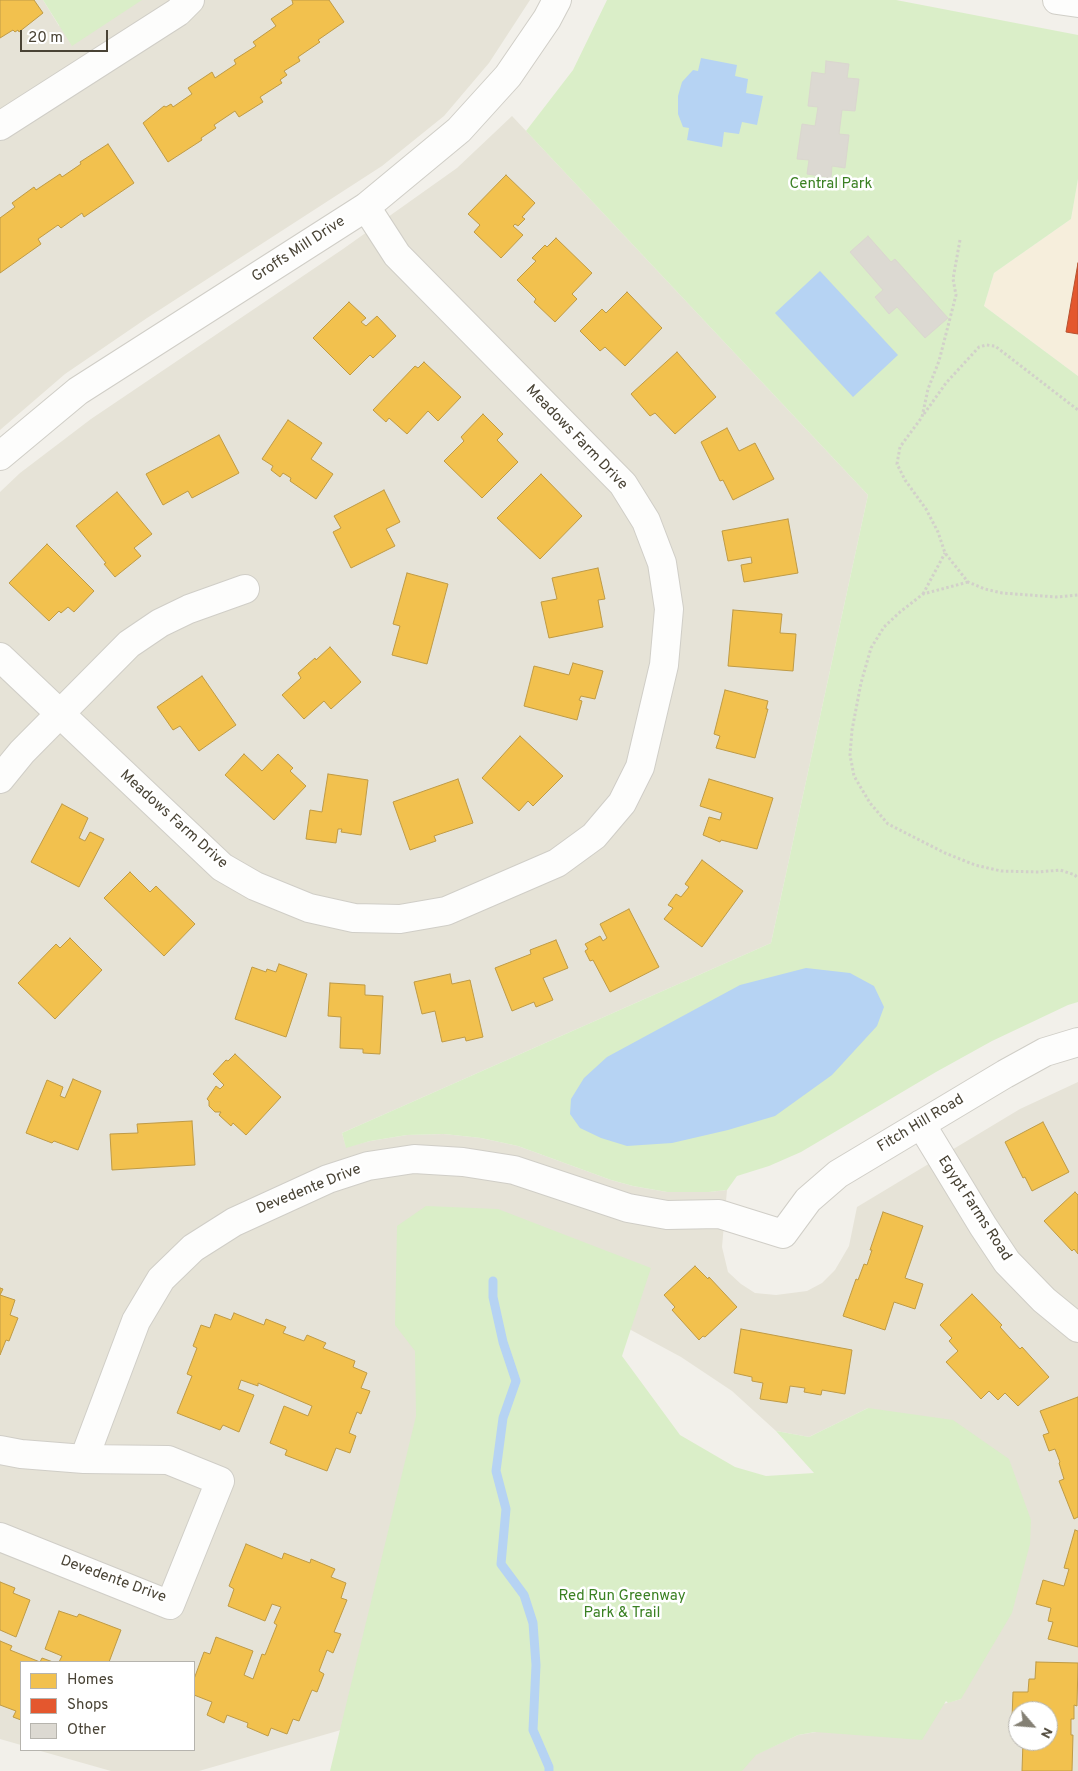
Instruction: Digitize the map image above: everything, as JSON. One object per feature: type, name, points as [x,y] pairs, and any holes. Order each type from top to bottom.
[{"type":"street","points":[[0,126],[178,12],[190,0]]},
{"type":"street","name":"Groffs Mill Drive","points":[[0,456],[78,391],[366,207],[459,130],[508,76],[547,20],[557,0]]},
{"type":"street","points":[[1057,0],[1078,3]]},
{"type":"street","name":"Meadows Farm Drive","points":[[0,657],[222,867],[255,886],[310,908],[354,918],[400,919],[446,911],[557,863],[594,836],[622,802],[640,767],[664,665],[669,609],[662,563],[646,521],[623,484],[397,255],[366,207]]},
{"type":"street","points":[[0,779],[22,752],[129,644],[160,623],[189,609],[245,589]]},
{"type":"street","name":"Fitch Hill Road","points":[[784,1234],[808,1200],[838,1174],[1045,1052],[1078,1042]]},
{"type":"street","name":"Egypt Farms Road","points":[[921,1124],[1007,1262],[1044,1300],[1078,1328]]},
{"type":"street","name":"Devedente Drive","points":[[84,1459],[136,1321],[161,1279],[193,1248],[234,1222],[328,1179],[368,1166],[414,1159],[463,1162],[514,1170],[628,1208],[667,1215],[719,1214],[784,1234]]},
{"type":"street","name":"Devedente Drive","points":[[0,1450],[21,1454],[84,1459],[168,1460],[220,1481],[170,1604],[0,1537]]},
{"type":"path","points":[[922,417],[928,389],[939,361],[956,296],[953,279],[960,240]]},
{"type":"path","points":[[1078,410],[995,346],[986,345],[979,347],[946,383],[900,447],[897,464],[905,480],[926,509],[938,532],[945,553],[968,582],[1002,593],[1056,597],[1078,596]]},
{"type":"path","points":[[923,594],[945,553]]},
{"type":"path","points":[[968,582],[923,594],[884,627],[872,648],[861,683],[852,730],[850,755],[854,776],[870,803],[888,824],[945,853],[975,865],[1001,871],[1039,872],[1060,870],[1078,879]]},
{"type":"shaded area","points":[[0,0],[43,0],[59,26],[141,0],[530,0],[489,63],[444,116],[382,166],[147,318],[65,374],[0,430]]},
{"type":"shaded area","points":[[512,116],[868,495],[771,943],[342,1133],[346,1147],[407,1135],[444,1134],[481,1138],[518,1146],[611,1180],[633,1186],[667,1192],[727,1190],[722,1247],[728,1272],[755,1293],[776,1295],[807,1291],[822,1283],[835,1270],[849,1246],[857,1207],[1020,1109],[1078,1082],[1078,1771],[720,1771],[798,1735],[882,1721],[961,1699],[868,1408],[809,1437],[776,1431],[732,1391],[681,1357],[618,1323],[372,1721],[199,1771],[111,1771],[41,1751],[195,1751],[195,1661],[20,1661],[20,1745],[0,1739],[0,492],[20,473],[91,419],[343,249],[457,168]]},
{"type":"shaded area","points":[[1078,179],[1078,376],[984,306],[994,273],[1071,219]]},
{"type":"green space","points":[[43,0],[142,0],[72,46]]},
{"type":"green space","name":"Central Park","points":[[607,0],[896,0],[1078,35],[1078,179],[1071,219],[994,273],[984,306],[1078,376],[1078,1002],[992,1041],[801,1152],[769,1166],[737,1176],[727,1190],[709,1192],[667,1192],[633,1186],[611,1180],[518,1146],[481,1138],[444,1134],[407,1135],[370,1141],[346,1148],[342,1133],[771,943],[868,495],[526,131],[573,70]]},
{"type":"green space","name":"Red Run Greenway Park & Trail","points":[[426,1206],[498,1209],[651,1268],[622,1356],[680,1435],[735,1467],[766,1476],[814,1473],[776,1431],[809,1437],[868,1408],[953,1420],[1009,1459],[1031,1520],[1030,1544],[1012,1613],[961,1699],[948,1703],[946,1701],[922,1740],[815,1732],[798,1735],[756,1755],[742,1771],[330,1771],[416,1416],[415,1351],[395,1325],[397,1226]]},
{"type":"water","points":[[701,58],[737,65],[735,76],[748,79],[746,93],[763,96],[757,125],[742,122],[739,134],[724,132],[722,147],[687,140],[689,128],[683,127],[678,114],[678,96],[682,82],[693,70],[698,71]]},
{"type":"water","points":[[820,271],[898,355],[853,397],[775,313]]},
{"type":"water","points":[[806,968],[850,973],[874,986],[884,1007],[877,1026],[832,1075],[775,1116],[728,1130],[672,1143],[627,1146],[601,1138],[580,1128],[570,1114],[571,1099],[584,1078],[607,1057],[740,985]]},
{"type":"building: Homes","points":[[0,0],[34,0],[43,13],[19,32],[18,30],[15,32],[13,30],[0,38]]},
{"type":"building: Homes","points":[[292,0],[329,0],[344,22],[298,57],[300,61],[284,71],[287,75],[280,80],[282,83],[260,97],[263,102],[239,117],[235,111],[214,125],[216,128],[201,138],[202,140],[168,162],[143,123],[164,106],[166,107],[171,104],[173,107],[192,94],[188,88],[212,72],[215,78],[236,64],[234,60],[256,46],[253,42],[276,26],[271,19],[293,4]]},
{"type":"building: Homes","points":[[108,144],[134,183],[84,217],[82,213],[61,228],[58,225],[38,239],[41,244],[0,273],[0,218],[15,207],[12,203],[34,187],[36,190],[60,174],[62,177],[81,164],[80,162]]},
{"type":"building: Homes","points":[[506,175],[535,203],[522,217],[525,219],[518,226],[515,224],[513,226],[523,235],[501,258],[474,232],[480,225],[468,214]]},
{"type":"building: Homes","points":[[556,238],[592,273],[572,294],[577,299],[555,322],[534,302],[536,299],[517,280],[536,261],[532,258],[545,245],[547,247]]},
{"type":"building: Homes","points":[[627,292],[662,328],[625,366],[605,347],[600,351],[580,331],[602,309],[606,313]]},
{"type":"building: Homes","points":[[349,302],[366,318],[361,322],[366,326],[377,316],[396,336],[373,358],[370,355],[350,375],[313,338]]},
{"type":"building: Homes","points":[[677,352],[716,397],[675,434],[655,413],[650,416],[631,394]]},
{"type":"building: Homes","points":[[424,362],[461,397],[438,421],[428,411],[407,434],[389,418],[386,422],[373,410],[415,366],[418,368]]},
{"type":"building: Homes","points":[[483,414],[503,434],[497,440],[518,462],[482,498],[444,461],[464,441],[461,437]]},
{"type":"building: Homes","points":[[288,420],[322,443],[311,459],[333,474],[316,499],[290,481],[291,478],[283,473],[280,477],[271,470],[273,466],[262,459]]},
{"type":"building: Homes","points":[[727,428],[739,451],[755,443],[774,479],[733,500],[723,480],[720,481],[701,442]]},
{"type":"building: Homes","points":[[219,435],[239,473],[192,498],[188,491],[163,505],[146,474]]},
{"type":"building: Homes","points":[[541,474],[582,516],[540,559],[497,518]]},
{"type":"building: Homes","points":[[384,490],[400,522],[386,529],[395,546],[351,568],[333,532],[341,528],[334,516]]},
{"type":"building: Homes","points":[[117,492],[152,534],[134,548],[141,556],[115,577],[76,526]]},
{"type":"building: Homes","points":[[788,519],[798,573],[744,582],[741,565],[752,563],[751,557],[728,561],[722,531]]},
{"type":"building: Homes","points":[[47,544],[94,591],[74,612],[68,607],[61,613],[59,611],[49,621],[9,583]]},
{"type":"building: Homes","points":[[598,568],[605,599],[598,600],[603,627],[549,638],[541,602],[557,599],[552,578]]},
{"type":"building: Homes","points":[[407,573],[448,584],[427,664],[392,655],[400,626],[393,624]]},
{"type":"building: Homes","points":[[733,610],[782,614],[780,633],[796,634],[793,671],[728,666]]},
{"type":"building: Homes","points":[[330,647],[361,682],[331,709],[324,701],[304,719],[282,695],[301,678],[298,673]]},
{"type":"building: Homes","points":[[573,663],[603,671],[595,699],[581,696],[579,700],[582,701],[577,720],[524,706],[534,666],[569,675]]},
{"type":"building: Homes","points":[[202,676],[236,725],[199,751],[180,726],[173,730],[157,707]]},
{"type":"building: Homes","points":[[725,690],[768,701],[766,709],[768,709],[755,758],[716,748],[720,736],[714,734]]},
{"type":"building: Homes","points":[[520,736],[563,776],[533,806],[528,801],[519,811],[482,778]]},
{"type":"building: Homes","points":[[244,754],[262,771],[278,754],[293,768],[290,771],[306,786],[274,820],[225,775]]},
{"type":"building: Homes","points":[[328,774],[368,780],[361,835],[341,832],[342,829],[338,829],[336,843],[306,839],[310,810],[322,812]]},
{"type":"building: Homes","points":[[458,779],[473,823],[434,836],[436,841],[410,850],[393,802]]},
{"type":"building: Homes","points":[[709,779],[773,798],[757,849],[721,840],[720,842],[703,835],[709,817],[720,820],[722,813],[700,806]]},
{"type":"building: Homes","points":[[62,804],[88,818],[79,838],[85,841],[90,832],[104,839],[79,887],[31,862]]},
{"type":"building: Homes","points":[[702,860],[743,891],[702,947],[664,919],[673,908],[668,905],[676,894],[681,897],[689,887],[685,884]]},
{"type":"building: Homes","points":[[130,872],[150,892],[156,886],[195,924],[164,956],[104,898]]},
{"type":"building: Homes","points":[[629,909],[659,967],[610,992],[593,960],[590,961],[585,951],[588,949],[585,944],[600,936],[603,941],[607,938],[600,924]]},
{"type":"building: Homes","points":[[70,938],[102,970],[55,1019],[18,983],[56,944],[60,948]]},
{"type":"building: Homes","points":[[556,940],[568,968],[543,978],[553,1000],[536,1007],[534,1002],[512,1011],[495,968],[531,954],[530,950]]},
{"type":"building: Homes","points":[[279,964],[307,974],[286,1037],[235,1019],[252,967],[266,972],[267,969],[276,972]]},
{"type":"building: Homes","points":[[450,974],[452,984],[470,980],[483,1037],[466,1041],[465,1037],[442,1042],[435,1011],[422,1014],[414,982]]},
{"type":"building: Homes","points":[[330,983],[365,985],[365,995],[383,996],[380,1054],[363,1053],[363,1049],[340,1048],[341,1017],[328,1016]]},
{"type":"building: Homes","points":[[235,1054],[281,1097],[246,1135],[233,1123],[231,1126],[219,1115],[221,1112],[215,1112],[209,1106],[207,1099],[216,1086],[220,1089],[224,1085],[213,1074],[226,1060],[228,1061]]},
{"type":"building: Homes","points":[[73,1079],[101,1091],[78,1150],[26,1133],[47,1080],[63,1087],[60,1096],[65,1098]]},
{"type":"building: Homes","points":[[192,1121],[195,1165],[112,1170],[110,1134],[138,1133],[137,1124]]},
{"type":"building: Homes","points":[[1043,1122],[1069,1172],[1032,1191],[1025,1177],[1023,1178],[1005,1142]]},
{"type":"building: Homes","points":[[1075,1192],[1078,1195],[1078,1254],[1074,1249],[1072,1251],[1044,1221]]},
{"type":"building: Homes","points":[[883,1212],[923,1226],[905,1278],[923,1284],[915,1309],[894,1302],[885,1330],[843,1316],[856,1279],[858,1280],[864,1264],[867,1265]]},
{"type":"building: Homes","points":[[695,1266],[708,1279],[709,1277],[737,1307],[705,1337],[703,1336],[699,1340],[672,1310],[675,1307],[664,1295]]},
{"type":"building: Homes","points":[[972,1294],[1002,1325],[1000,1327],[1020,1349],[1022,1347],[1049,1377],[1018,1406],[1005,1393],[998,1400],[989,1391],[981,1399],[946,1362],[958,1351],[949,1341],[952,1338],[940,1325]]},
{"type":"building: Homes","points":[[0,1295],[15,1300],[10,1315],[18,1318],[9,1341],[6,1340],[0,1355]]},
{"type":"building: Homes","points":[[234,1313],[264,1325],[266,1319],[286,1327],[283,1333],[304,1341],[307,1335],[326,1343],[323,1348],[355,1361],[353,1367],[367,1373],[361,1388],[370,1391],[361,1414],[357,1412],[349,1433],[356,1436],[350,1453],[336,1448],[327,1471],[285,1455],[287,1450],[270,1443],[284,1406],[308,1416],[312,1406],[258,1383],[258,1386],[241,1380],[238,1389],[254,1395],[239,1432],[223,1425],[220,1430],[177,1413],[192,1376],[187,1374],[197,1348],[193,1346],[201,1325],[210,1328],[215,1314],[231,1320]]},
{"type":"building: Homes","points":[[741,1329],[852,1350],[845,1394],[822,1390],[821,1395],[804,1392],[805,1388],[790,1386],[787,1403],[760,1399],[763,1383],[752,1381],[752,1377],[734,1373]]},
{"type":"building: Homes","points":[[1078,1397],[1078,1517],[1074,1519],[1059,1481],[1064,1479],[1060,1462],[1055,1449],[1049,1451],[1043,1435],[1049,1433],[1040,1411]]},
{"type":"building: Homes","points":[[1075,1530],[1078,1531],[1078,1647],[1048,1639],[1053,1622],[1048,1621],[1051,1608],[1036,1604],[1043,1580],[1064,1586],[1069,1569],[1064,1568]]},
{"type":"building: Homes","points":[[246,1544],[282,1559],[284,1553],[310,1563],[311,1559],[335,1569],[331,1577],[346,1583],[341,1598],[347,1600],[334,1632],[341,1634],[333,1653],[327,1650],[319,1671],[324,1674],[317,1692],[312,1690],[299,1721],[293,1719],[287,1734],[271,1728],[268,1736],[247,1727],[248,1723],[227,1715],[224,1723],[207,1715],[212,1702],[195,1695],[195,1676],[204,1652],[210,1654],[216,1637],[253,1651],[244,1675],[253,1679],[262,1654],[265,1655],[277,1625],[274,1623],[281,1607],[272,1604],[265,1621],[228,1606],[234,1589],[229,1586]]},
{"type":"building: Homes","points":[[0,1582],[15,1588],[13,1593],[30,1600],[16,1637],[0,1630]]},
{"type":"building: Homes","points":[[59,1611],[77,1617],[79,1614],[121,1630],[109,1661],[60,1661],[62,1656],[45,1649]]},
{"type":"building: Homes","points":[[0,1641],[12,1646],[10,1650],[38,1661],[20,1661],[20,1720],[13,1717],[16,1711],[0,1705]]},
{"type":"building: Homes","points":[[1036,1662],[1078,1663],[1077,1706],[1074,1705],[1074,1719],[1071,1719],[1071,1735],[1073,1735],[1072,1771],[1022,1771],[1023,1751],[1058,1751],[1058,1701],[1013,1701],[1013,1692],[1028,1692],[1029,1679],[1035,1679]]},
{"type":"building: Shops","points":[[1078,263],[1078,334],[1066,332]]},
{"type":"building: Other","points":[[826,61],[849,64],[847,78],[859,79],[855,111],[842,110],[839,134],[849,135],[845,168],[832,166],[831,178],[807,174],[809,160],[797,159],[802,124],[815,126],[818,107],[808,106],[812,72],[825,74]]},
{"type":"building: Other","points":[[868,236],[891,262],[895,259],[948,318],[925,338],[897,307],[889,314],[875,297],[883,290],[850,252]]},
{"type":"waterway","points":[[493,1281],[493,1297],[503,1342],[516,1381],[503,1418],[496,1471],[506,1509],[501,1564],[524,1595],[533,1623],[536,1665],[533,1730],[549,1771]]}]
